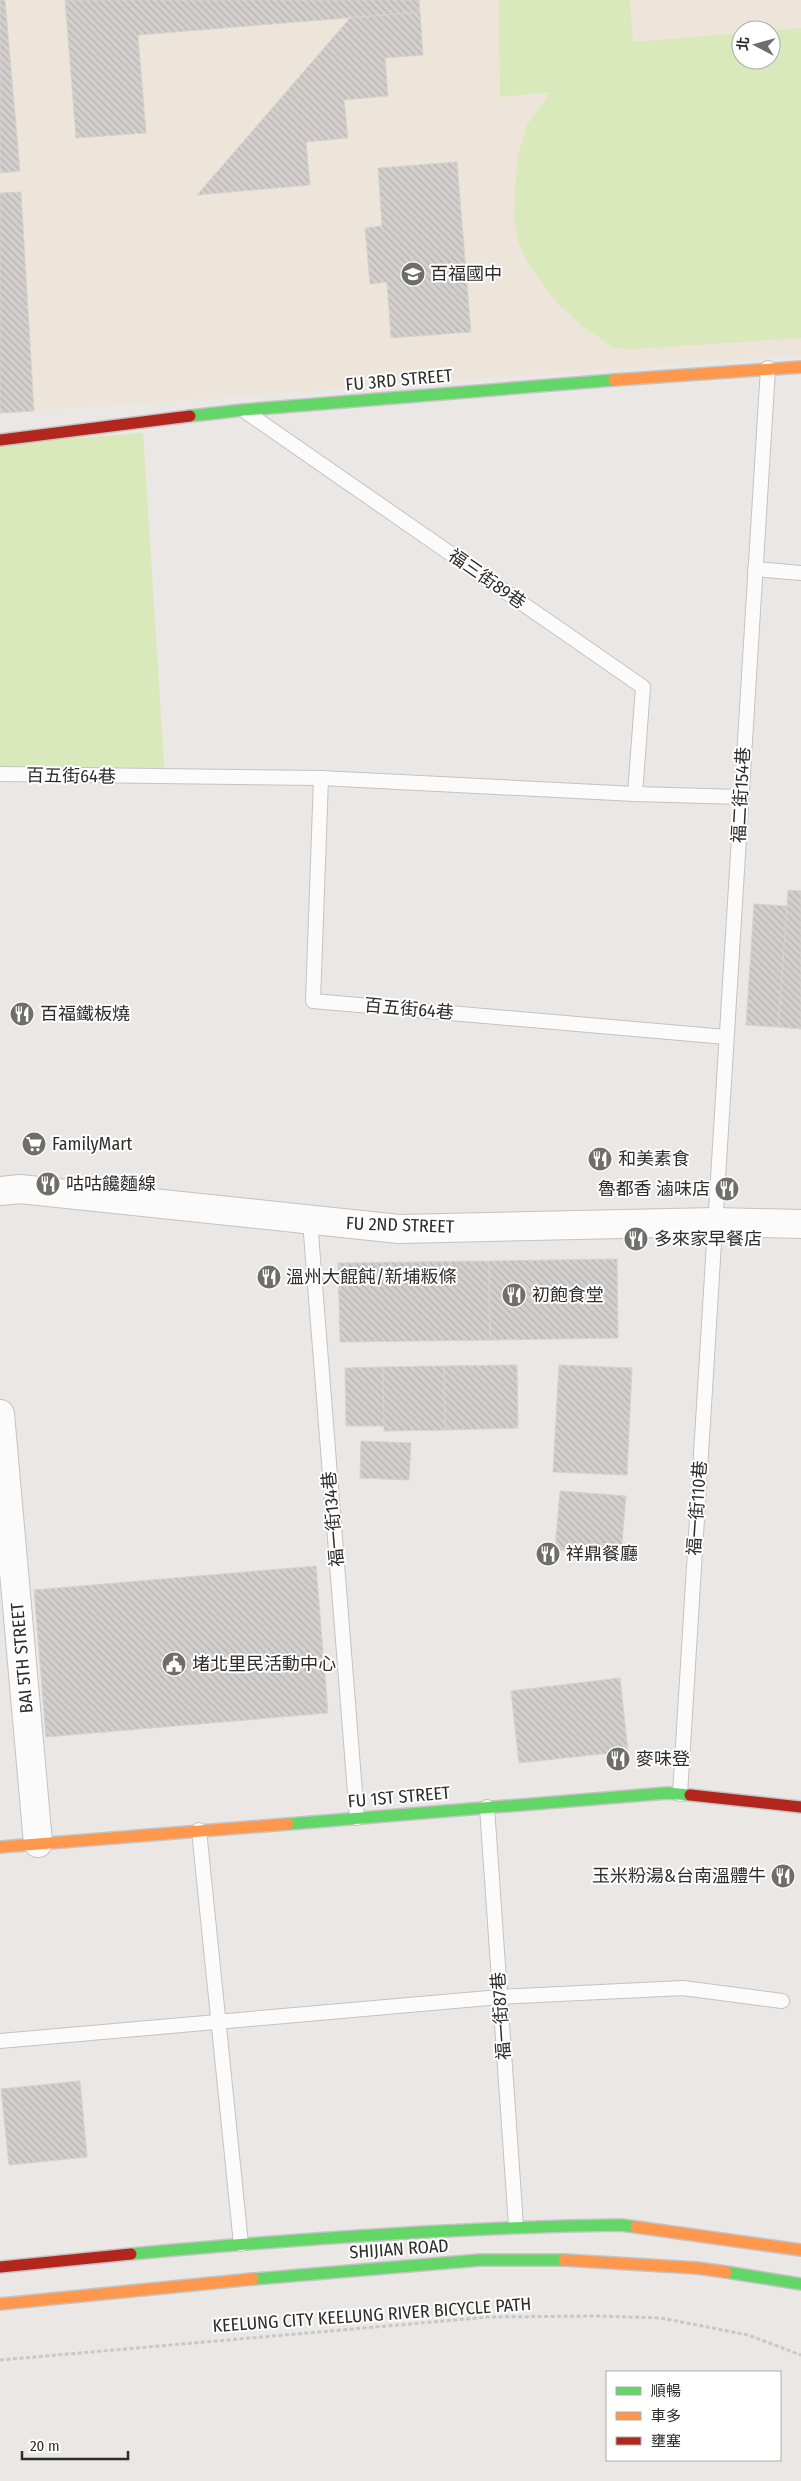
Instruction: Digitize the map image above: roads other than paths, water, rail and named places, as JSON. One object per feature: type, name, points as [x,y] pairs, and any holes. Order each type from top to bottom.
[{"type":"street","name":"FU 3RD STREET","points":[[0,440],[243,410],[768,368],[801,368]]},
{"type":"street","name":"FU 2ND STREET","points":[[0,1191],[20,1189],[399,1229],[715,1222],[801,1224]]},
{"type":"street","name":"BAI 5TH STREET","points":[[0,1414],[38,1843]]},
{"type":"street","name":"FU 1ST STREET","points":[[0,1847],[667,1792],[801,1807]]},
{"type":"street","name":"SHIJIAN ROAD","points":[[0,2267],[241,2244],[516,2226],[621,2225],[801,2250]]},
{"type":"street","name":"SHIJIAN ROAD","points":[[0,2304],[300,2274],[480,2260],[585,2260],[697,2268],[801,2284]]},
{"type":"lane","name":"福二街154巷","points":[[715,1222],[768,368]]},
{"type":"lane","name":"福三街89巷","points":[[243,410],[643,687],[635,794]]},
{"type":"lane","points":[[755,569],[801,573]]},
{"type":"lane","name":"百五街64巷","points":[[0,774],[321,778],[635,794],[741,797]]},
{"type":"lane","name":"百五街64巷","points":[[321,778],[313,1001],[726,1036]]},
{"type":"lane","name":"福一街134巷","points":[[310,1221],[357,1818]]},
{"type":"lane","name":"福一街110巷","points":[[680,1794],[715,1222]]},
{"type":"lane","name":"福一街87巷","points":[[486,1807],[516,2226]]},
{"type":"lane","points":[[199,1830],[241,2244]]},
{"type":"lane","points":[[0,2041],[500,1997],[683,1988],[782,2001]]},
{"type":"place","name":"百福國中","points":[[413,274]]},
{"type":"place","name":"百福鐵板燒","points":[[22,1014]]},
{"type":"place","name":"FamilyMart","points":[[34,1144]]},
{"type":"place","name":"和美素食","points":[[600,1159]]},
{"type":"place","name":"咕咕饞麵線","points":[[48,1184]]},
{"type":"place","name":"魯都香 滷味店","points":[[727,1189]]},
{"type":"place","name":"多來家早餐店","points":[[636,1239]]},
{"type":"place","name":"溫州大餛飩/新埔粄條","points":[[269,1277]]},
{"type":"place","name":"初飽食堂","points":[[514,1295]]},
{"type":"place","name":"祥鼎餐廳","points":[[548,1554]]},
{"type":"place","name":"堵北里民活動中心","points":[[174,1664]]},
{"type":"place","name":"麥味登","points":[[618,1759]]},
{"type":"place","name":"玉米粉湯&台南溫體牛","points":[[783,1876]]}]
